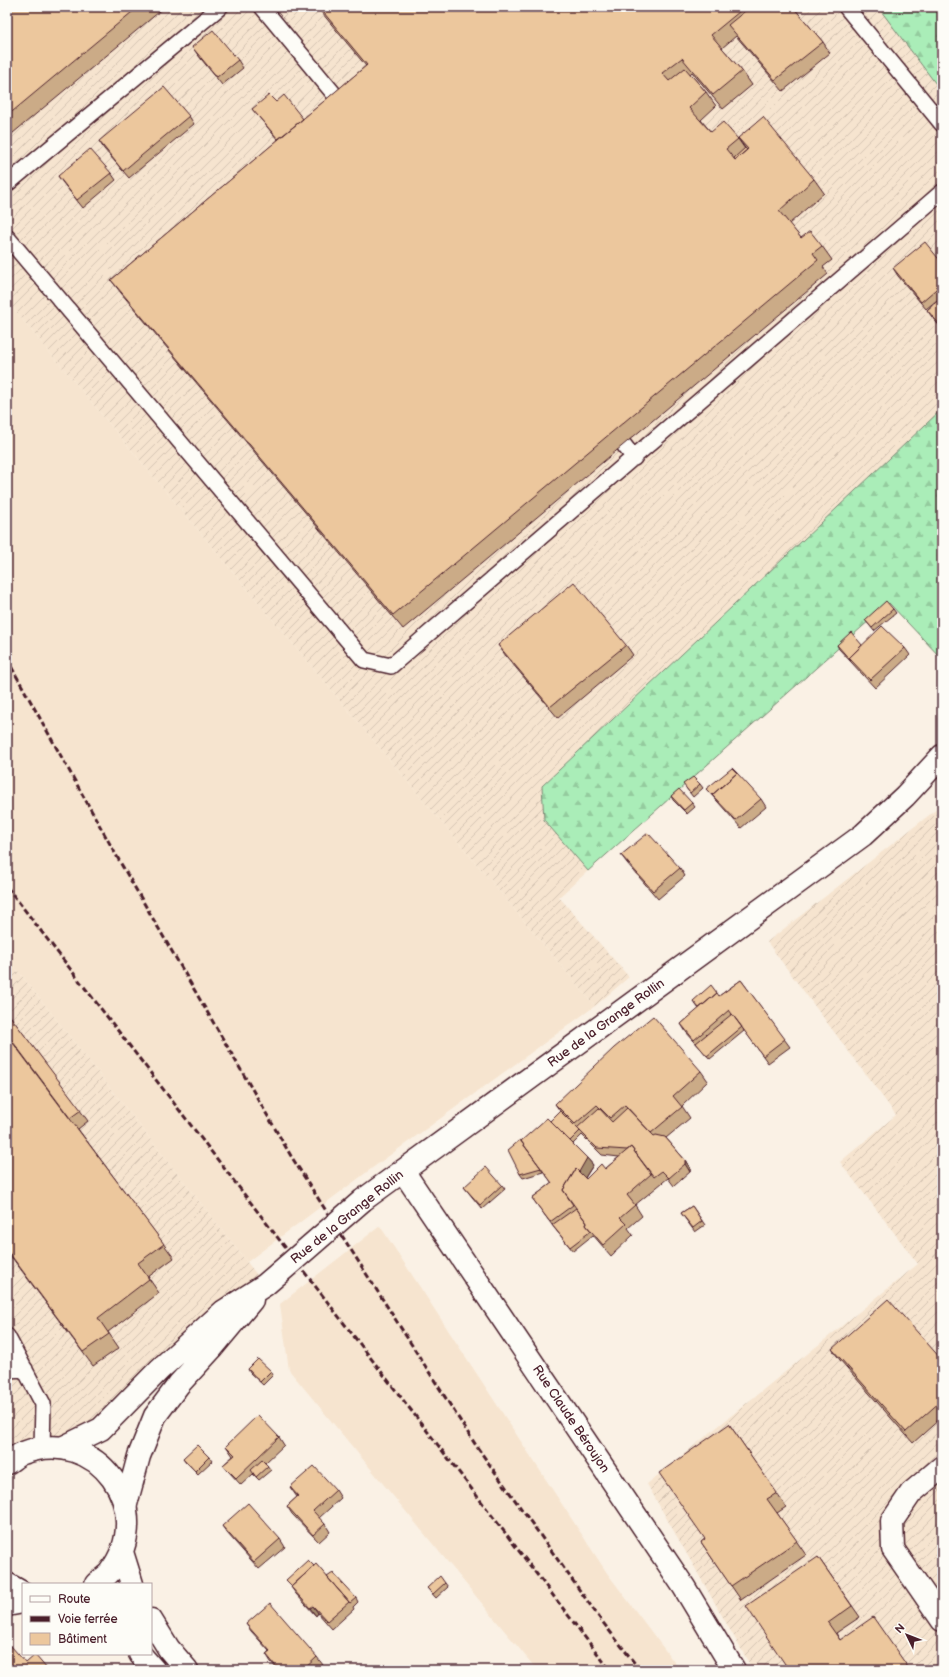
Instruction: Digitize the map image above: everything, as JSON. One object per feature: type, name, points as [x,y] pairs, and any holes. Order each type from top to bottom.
[{"type":"main road","name":"Rue de la Grange Rollin","points":[[28,1452],[101,1429],[188,1343],[224,1311],[272,1279],[363,1200],[863,835],[905,796],[942,756]]},
{"type":"main road","name":"Rue Claude Béroujon","points":[[402,1171],[684,1587],[734,1670]]},
{"type":"main road","name":"Rue de la Grange Rollin","points":[[126,1504],[139,1456],[155,1416],[179,1384],[272,1279]]},
{"type":"main road","points":[[28,1452],[84,1454],[103,1467],[117,1484],[126,1504],[128,1529],[122,1552],[109,1573],[97,1583]]},
{"type":"main road","points":[[942,1466],[911,1493],[892,1521],[893,1549],[942,1620]]},
{"type":"main road","points":[[122,1552],[132,1583]]},
{"type":"main road","points":[[7,1584],[22,1592]]},
{"type":"main road","points":[[7,1605],[22,1602]]},
{"type":"main road","points":[[152,1622],[169,1650],[187,1670]]},
{"type":"main road","points":[[141,1655],[154,1670]]},
{"type":"lane","points":[[7,184],[220,7]]},
{"type":"lane","points":[[262,7],[344,106]]},
{"type":"lane","points":[[846,7],[942,124]]},
{"type":"lane","points":[[7,237],[364,660],[391,666],[942,192]]},
{"type":"lane","points":[[624,445],[634,458]]},
{"type":"lane","points":[[7,1336],[43,1404],[28,1452]]},
{"type":"lane","points":[[7,1370],[25,1369]]},
{"type":"shaded area","points":[[7,7],[878,7],[942,92],[942,409],[542,786],[544,820],[588,871],[559,897],[629,977],[595,1006],[7,301]]},
{"type":"shaded area","points":[[7,301],[595,1006],[375,1166],[247,1262],[7,957]]},
{"type":"shaded area","points":[[942,805],[942,1670],[753,1670],[647,1484],[918,1264],[840,1162],[896,1115],[767,942]]},
{"type":"shaded area","points":[[7,957],[265,1285],[62,1448],[21,1453],[7,1447]]},
{"type":"shaded area","points":[[380,1226],[607,1573],[680,1670],[537,1670],[289,1370],[280,1304]]},
{"type":"green space","points":[[878,7],[942,7],[942,92]]},
{"type":"green space","points":[[942,409],[942,657],[941,658],[889,603],[588,871],[544,820],[542,786]]},
{"type":"building","points":[[7,7],[138,7],[7,116]]},
{"type":"building","points":[[319,7],[745,7],[711,35],[742,71],[713,95],[682,58],[662,73],[669,81],[685,68],[706,92],[689,108],[711,132],[723,122],[738,139],[726,149],[735,160],[748,149],[738,138],[763,117],[814,179],[779,211],[801,238],[810,231],[822,246],[813,253],[818,260],[393,615],[111,280],[367,65]]},
{"type":"building","points":[[750,7],[793,7],[823,42],[775,80],[728,25]]},
{"type":"building","points":[[213,30],[238,60],[217,77],[192,47]]},
{"type":"building","points":[[164,87],[189,116],[123,171],[99,141]]},
{"type":"building","points":[[269,95],[276,102],[284,95],[303,119],[278,139],[252,109]]},
{"type":"building","points":[[745,148],[747,150],[735,160],[734,158]]},
{"type":"building","points":[[90,149],[111,173],[77,200],[58,176]]},
{"type":"building","points":[[925,242],[942,263],[942,284],[921,302],[893,268]]},
{"type":"building","points":[[942,297],[942,327],[927,310]]},
{"type":"building","points":[[574,582],[626,645],[550,707],[498,645]]},
{"type":"building","points":[[886,601],[893,609],[872,628],[865,620]]},
{"type":"building","points":[[882,626],[905,648],[870,680],[849,658]]},
{"type":"building","points":[[851,632],[862,645],[849,658],[851,661],[837,645]]},
{"type":"building","points":[[732,768],[737,773],[712,795],[706,789]]},
{"type":"building","points":[[737,773],[761,799],[736,820],[712,795]]},
{"type":"building","points":[[693,777],[700,784],[690,793],[683,784]]},
{"type":"building","points":[[679,789],[692,803],[684,810],[671,796]]},
{"type":"building","points":[[648,833],[680,868],[653,891],[621,855]]},
{"type":"building","points":[[741,980],[785,1039],[763,1056],[729,1010],[694,1040],[681,1024],[717,993],[719,996]]},
{"type":"building","points":[[711,985],[717,993],[699,1008],[693,1001]]},
{"type":"building","points":[[7,1012],[81,1110],[70,1118],[7,1034]]},
{"type":"building","points":[[732,1014],[742,1027],[707,1056],[696,1043]]},
{"type":"building","points":[[653,1016],[701,1071],[673,1096],[682,1107],[651,1133],[625,1105],[610,1118],[597,1105],[575,1124],[555,1104],[614,1048]]},
{"type":"building","points":[[7,1035],[164,1244],[138,1263],[149,1279],[98,1318],[109,1334],[83,1352],[7,1250]]},
{"type":"building","points":[[599,1108],[612,1122],[627,1108],[654,1136],[665,1137],[685,1160],[685,1164],[669,1178],[662,1171],[654,1177],[631,1147],[627,1150],[597,1148],[577,1128]]},
{"type":"building","points":[[560,1111],[580,1131],[570,1141],[550,1121]]},
{"type":"building","points":[[547,1118],[587,1158],[579,1172],[576,1169],[563,1190],[573,1205],[550,1222],[532,1198],[552,1183],[521,1141]]},
{"type":"building","points":[[520,1140],[541,1168],[520,1174],[508,1150]]},
{"type":"building","points":[[631,1147],[651,1174],[627,1195],[635,1205],[620,1218],[626,1224],[603,1245],[586,1225],[587,1223],[563,1190],[576,1169],[586,1179],[601,1164],[605,1169]]},
{"type":"building","points":[[486,1167],[502,1185],[480,1205],[464,1187]]},
{"type":"building","points":[[692,1206],[702,1221],[693,1228],[681,1213]]},
{"type":"building","points":[[576,1208],[591,1231],[570,1247],[552,1225]]},
{"type":"building","points":[[888,1299],[942,1360],[942,1400],[906,1432],[832,1349]]},
{"type":"building","points":[[258,1359],[271,1371],[260,1382],[248,1369]]},
{"type":"building","points":[[258,1415],[279,1437],[236,1478],[223,1465],[235,1455],[226,1446]]},
{"type":"building","points":[[729,1424],[777,1493],[767,1499],[797,1541],[731,1586],[701,1542],[705,1539],[659,1473]]},
{"type":"building","points":[[197,1445],[209,1457],[195,1471],[183,1458]]},
{"type":"building","points":[[262,1460],[268,1466],[256,1477],[251,1470]]},
{"type":"building","points":[[314,1466],[336,1490],[313,1511],[325,1524],[313,1535],[287,1506],[298,1496],[290,1487]]},
{"type":"building","points":[[248,1503],[280,1539],[254,1562],[222,1526]]},
{"type":"building","points":[[818,1557],[852,1606],[828,1623],[840,1640],[873,1617],[910,1670],[789,1670],[746,1606]]},
{"type":"building","points":[[308,1560],[314,1566],[292,1586],[286,1580]]},
{"type":"building","points":[[316,1564],[349,1602],[327,1621],[313,1606],[310,1608],[291,1587]]},
{"type":"building","points":[[333,1573],[356,1598],[350,1603],[327,1577]]},
{"type":"building","points":[[440,1576],[445,1583],[433,1594],[427,1588]]},
{"type":"building","points":[[270,1603],[317,1657],[303,1670],[279,1670],[266,1654],[270,1651],[246,1624]]},
{"type":"building","points":[[11,1646],[26,1663],[35,1655],[48,1670],[7,1670],[7,1650]]},
{"type":"railway","points":[[7,659],[120,862],[291,1156],[477,1447],[601,1620],[640,1670]]},
{"type":"railway","points":[[7,887],[610,1670]]}]
